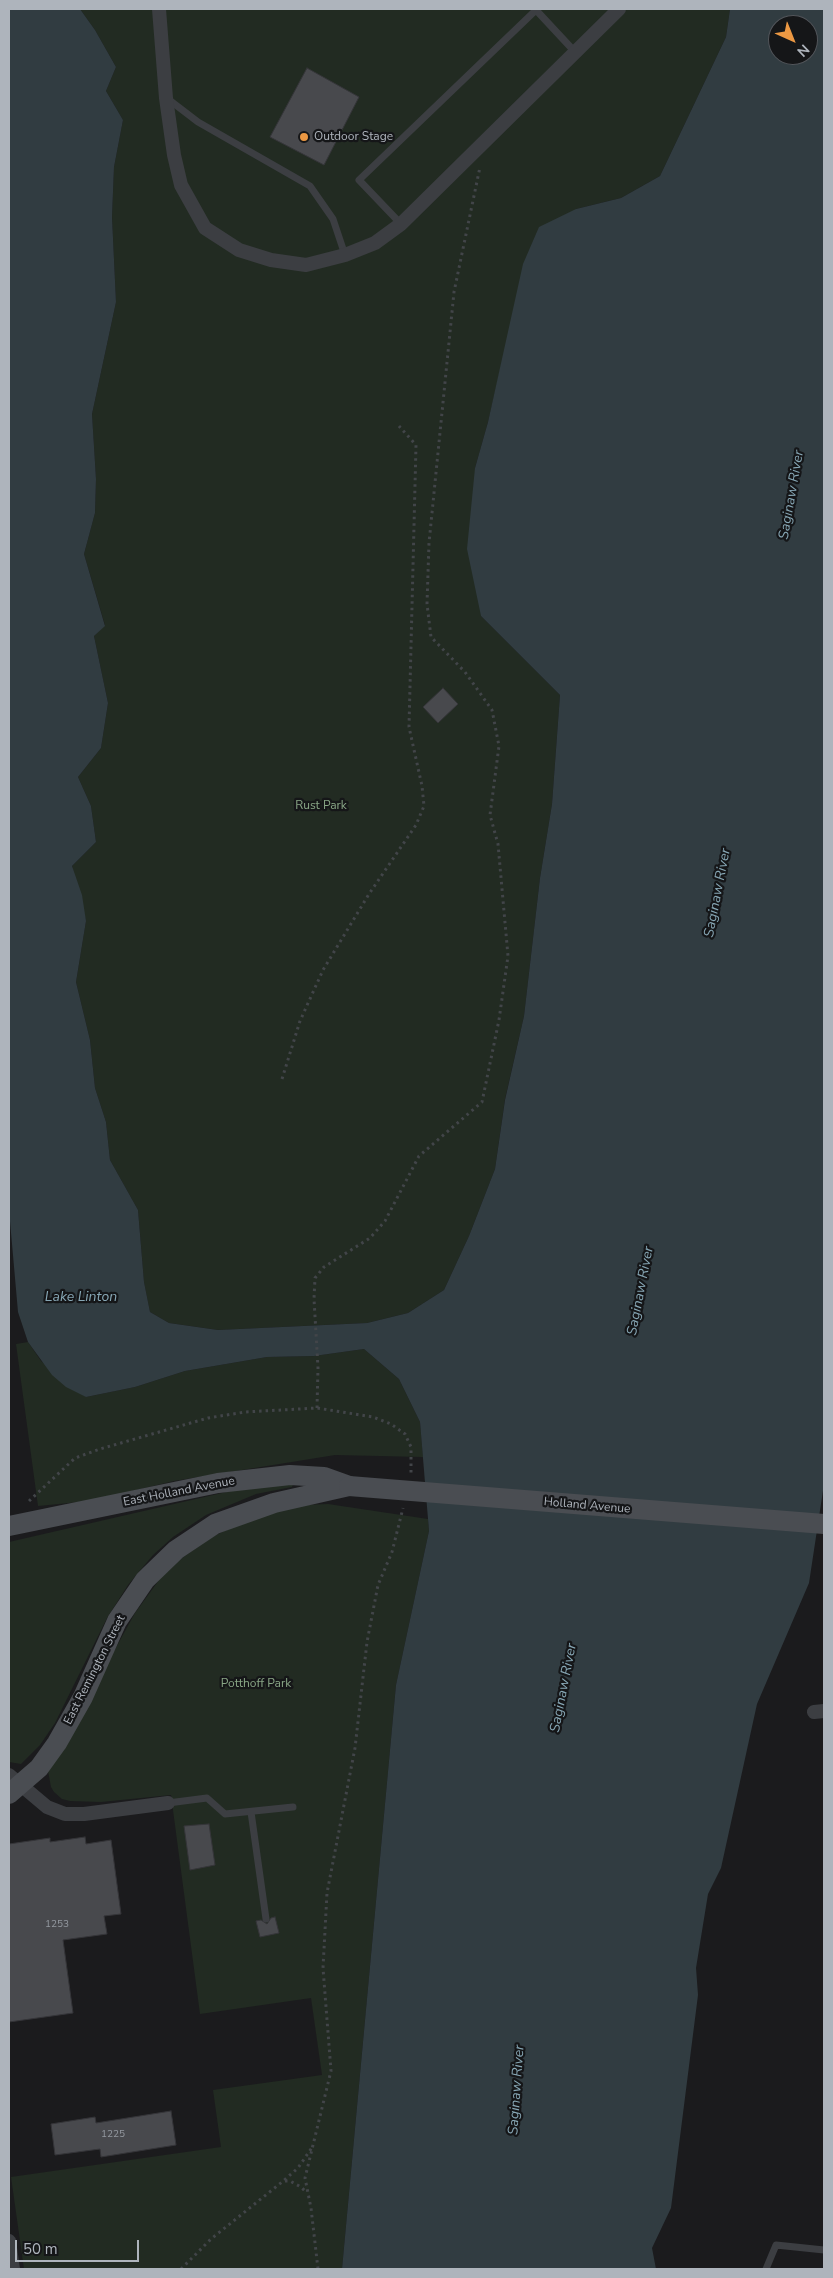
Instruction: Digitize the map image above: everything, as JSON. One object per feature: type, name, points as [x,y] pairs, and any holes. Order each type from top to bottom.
[{"type":"main road","name":"East Holland Avenue","points":[[9,1526],[218,1483],[290,1475],[324,1478],[350,1486]]},
{"type":"main road","name":"Holland Avenue","points":[[350,1486],[824,1524]]},
{"type":"main road","name":"East Remington Street","points":[[13,1785],[39,1768],[57,1744],[83,1697],[117,1621],[145,1580],[176,1550],[215,1524],[274,1503],[350,1486]]},
{"type":"street","points":[[159,9],[166,98],[182,185],[205,228],[239,250],[271,260],[306,265],[345,255],[375,243],[401,224],[619,9]]},
{"type":"street","points":[[13,1785],[47,1807],[65,1814],[84,1814],[168,1802]]},
{"type":"street","points":[[9,2241],[13,2269]]},
{"type":"lane","points":[[401,224],[359,180],[536,10],[576,53]]},
{"type":"lane","points":[[166,98],[198,122],[310,186],[333,219],[345,255]]},
{"type":"lane","points":[[168,1802],[207,1798],[225,1814],[293,1807]]},
{"type":"lane","points":[[252,1812],[266,1919]]},
{"type":"lane","points":[[766,2269],[766,2264],[776,2245],[824,2250]]},
{"type":"path","points":[[317,1408],[318,1368],[314,1299],[315,1278],[324,1267],[370,1238],[385,1221],[419,1156],[482,1102],[499,1020],[508,956],[498,844],[490,815],[499,746],[492,710],[465,672],[431,637],[427,604],[429,543],[454,292],[486,140]]},
{"type":"path","points":[[282,1079],[300,1021],[323,970],[369,894],[416,825],[424,806],[422,786],[409,726],[416,445],[399,426]]},
{"type":"path","points":[[29,1501],[75,1458],[100,1449],[208,1418],[245,1412],[317,1408],[373,1417],[391,1424],[404,1434],[411,1446],[409,1482]]},
{"type":"path","points":[[318,2269],[305,2178],[331,2071],[323,1968],[327,1893],[355,1748],[366,1642],[378,1585],[392,1552],[403,1507]]},
{"type":"path","points":[[181,2269],[211,2240],[298,2168],[315,2143]]},
{"type":"path","points":[[282,2182],[290,2181],[301,2187],[308,2194]]},
{"type":"green space","name":"Rust Park","points":[[80,9],[730,9],[726,37],[660,176],[621,198],[576,209],[515,307],[488,422],[475,468],[481,616],[560,695],[552,804],[540,878],[524,1016],[505,1099],[495,1169],[469,1236],[444,1290],[408,1313],[367,1323],[218,1330],[169,1323],[150,1312],[144,1282],[138,1210],[110,1160],[106,1122],[95,1088],[90,1040],[76,982],[86,921],[72,866],[96,842],[91,806],[78,777],[101,748],[108,703],[94,636],[105,625],[84,554],[95,513],[96,479],[92,414],[116,302],[112,217],[114,167],[123,120],[106,91],[116,67],[95,30]]},
{"type":"green space","points":[[28,1342],[41,1361],[86,1397],[135,1387],[185,1371],[267,1357],[314,1356],[364,1349],[399,1379],[420,1422],[423,1457],[335,1455],[174,1481],[90,1501],[38,1506],[16,1344]]},
{"type":"green space","points":[[293,1484],[292,1487],[256,1494],[206,1515],[173,1537],[153,1555],[128,1585],[107,1618],[55,1723],[40,1745],[21,1764],[9,1762],[9,1542],[248,1487]]},
{"type":"green space","name":"Potthoff Park","points":[[328,1504],[428,1519],[429,1531],[396,1685],[342,2269],[24,2269],[11,2177],[221,2147],[213,2090],[322,2075],[311,1998],[200,2014],[171,1795],[101,1802],[70,1801],[62,1799],[54,1792],[51,1787],[48,1771],[135,1613],[162,1576],[176,1562],[214,1536],[253,1517],[303,1505]]},
{"type":"water","points":[[9,9],[80,9],[95,30],[116,67],[106,91],[123,120],[114,167],[112,217],[116,302],[92,414],[96,479],[95,513],[84,554],[105,626],[94,636],[108,703],[101,748],[78,777],[91,806],[96,842],[72,866],[82,895],[86,921],[76,982],[90,1040],[95,1088],[106,1122],[110,1160],[138,1210],[144,1282],[150,1312],[169,1323],[218,1330],[367,1323],[408,1313],[444,1290],[469,1236],[495,1169],[505,1100],[524,1016],[540,878],[552,804],[560,695],[481,616],[467,549],[475,468],[488,422],[523,264],[539,227],[576,209],[621,198],[660,176],[726,37],[730,9],[824,9],[824,1484],[809,1583],[757,1704],[721,1868],[708,1894],[696,1968],[698,1995],[671,2208],[652,2248],[656,2269],[342,2269],[396,1685],[429,1531],[420,1422],[399,1379],[364,1349],[314,1356],[267,1357],[185,1371],[135,1387],[86,1397],[66,1387],[52,1375],[28,1342],[18,1312],[9,1210]]},
{"type":"building","points":[[307,68],[359,97],[324,165],[270,137]]},
{"type":"building","points":[[443,688],[458,704],[438,723],[423,707]]},
{"type":"building","points":[[209,1824],[215,1865],[190,1870],[184,1826]]},
{"type":"building","points":[[85,1837],[86,1844],[111,1840],[121,1914],[104,1916],[107,1934],[63,1940],[73,2013],[9,2022],[9,1844],[50,1838],[50,1842]]},
{"type":"building","points":[[275,1917],[279,1933],[260,1937],[256,1921],[261,1920],[267,1924],[271,1918]]},
{"type":"building","points":[[171,2111],[176,2145],[101,2157],[100,2149],[55,2155],[51,2124],[95,2117],[96,2123]]},
{"type":"place","name":"Outdoor Stage","points":[[304,137]]},
{"type":"water label","name":"Saginaw River","points":[[792,495]]},
{"type":"water label","name":"Saginaw River","points":[[718,893]]},
{"type":"water label","name":"Saginaw River","points":[[641,1291]]},
{"type":"water label","name":"Lake Linton","points":[[81,1298]]},
{"type":"water label","name":"Saginaw River","points":[[564,1688]]},
{"type":"water label","name":"Saginaw River","points":[[517,2090]]}]
